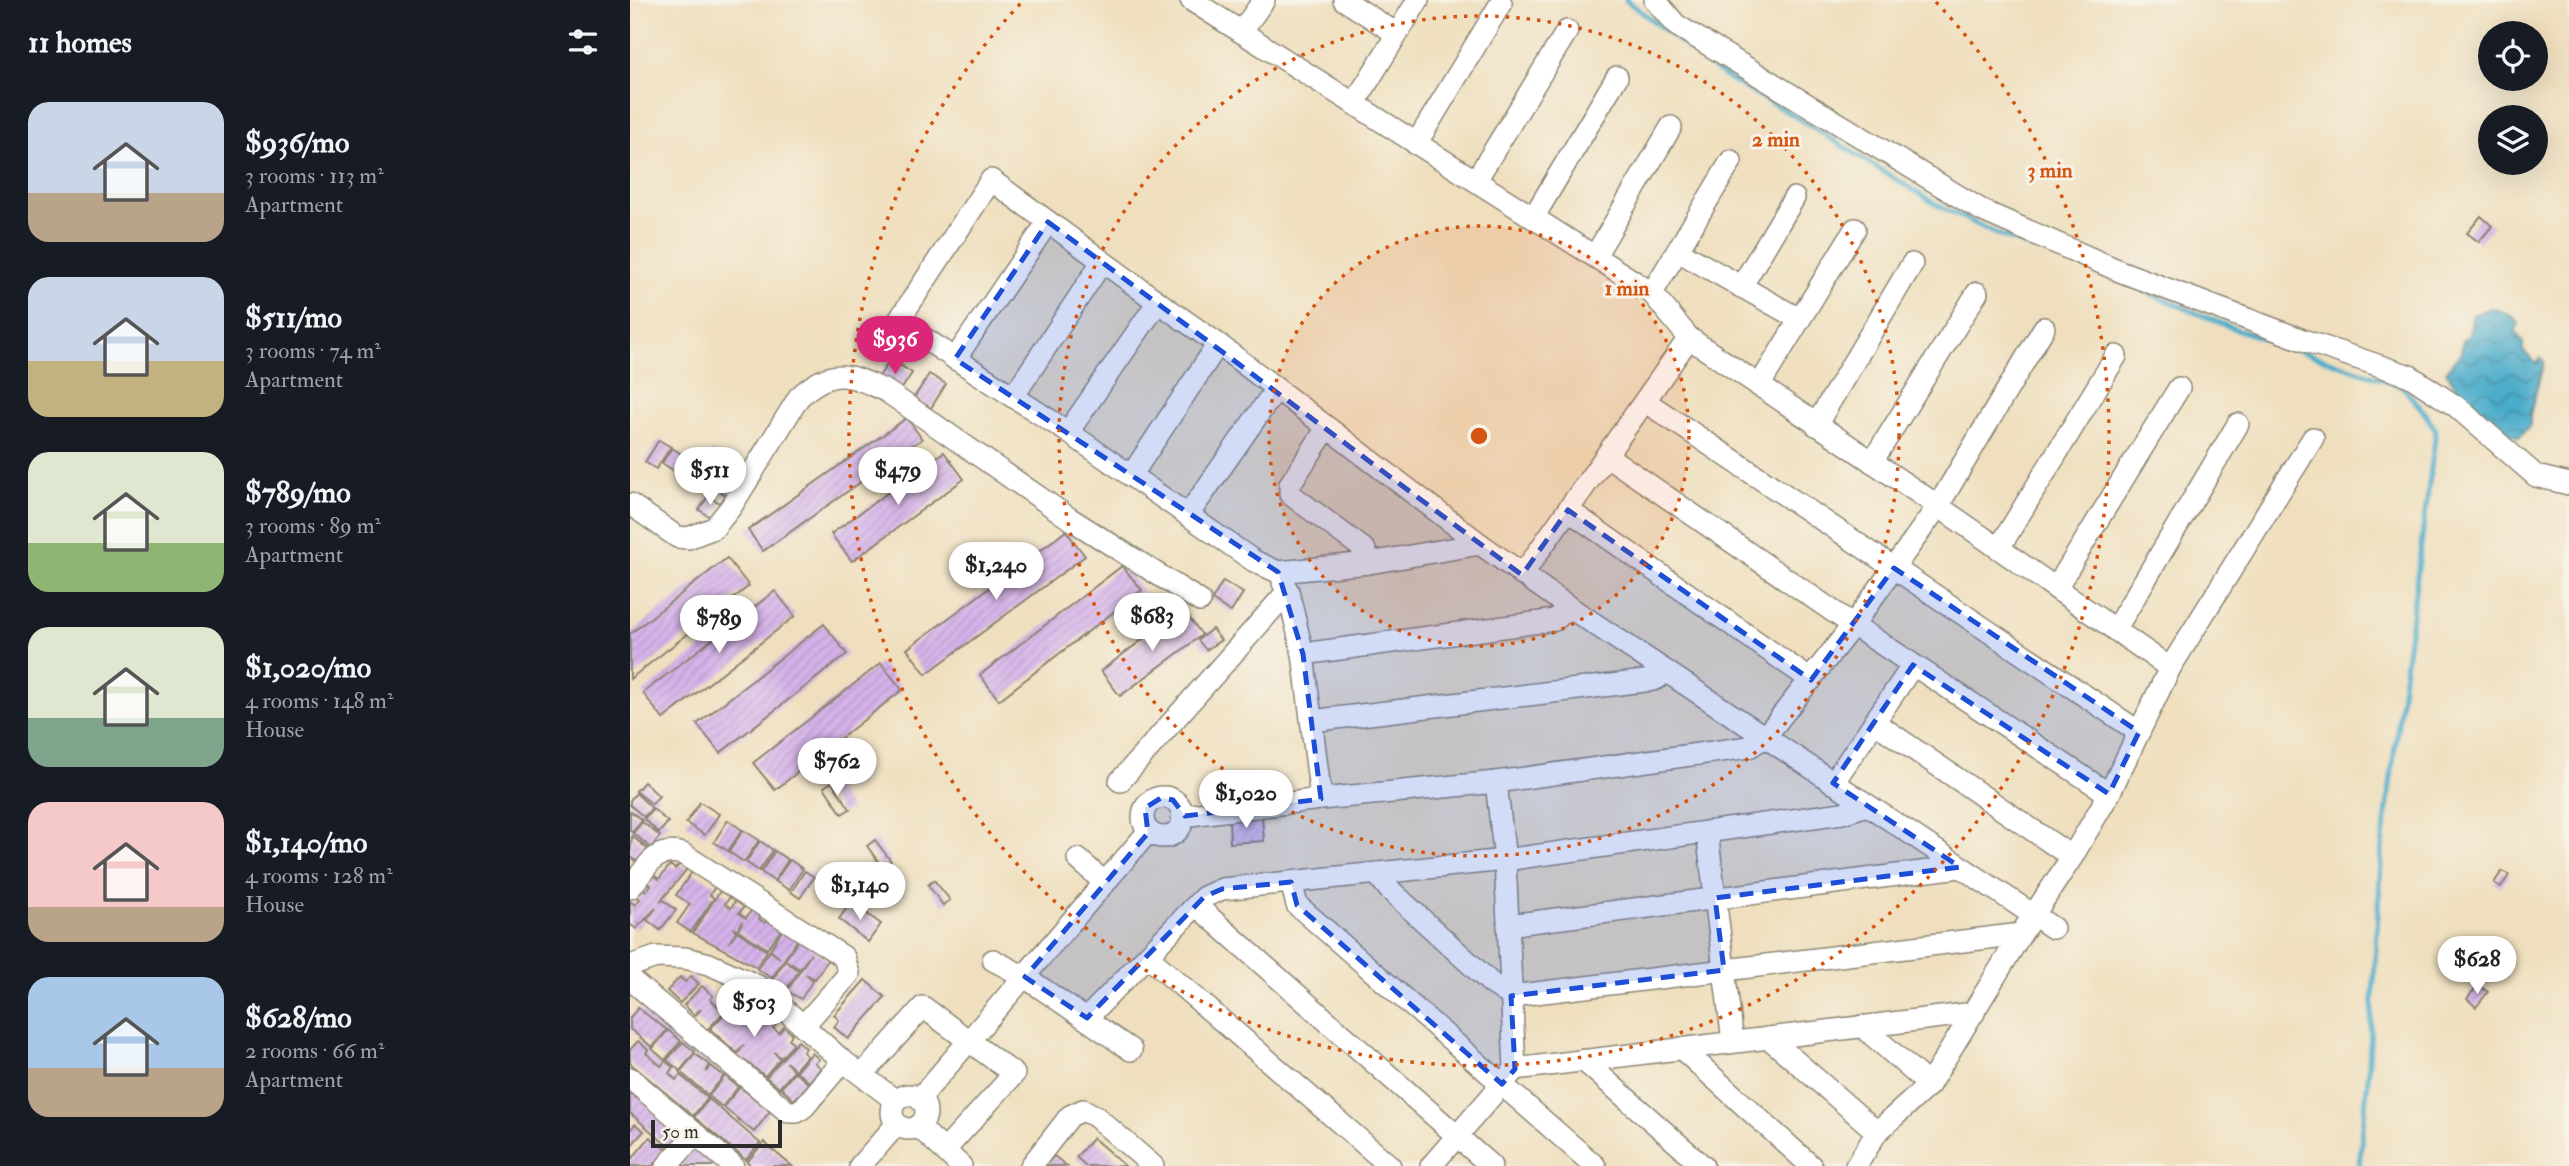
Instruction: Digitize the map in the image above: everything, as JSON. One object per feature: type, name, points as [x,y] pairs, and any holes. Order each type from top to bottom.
[{"type":"street","points":[[1191,0],[1652,293],[1689,338],[1938,506],[2170,668]]},
{"type":"street","points":[[1241,32],[1264,0]]},
{"type":"street","points":[[1344,0],[1397,34]]},
{"type":"street","points":[[1354,104],[1418,0]]},
{"type":"street","points":[[1655,0],[1676,26],[1983,211],[2122,272],[2303,340],[2410,376],[2457,407],[2536,476],[2569,484]]},
{"type":"street","points":[[1416,144],[1501,3]]},
{"type":"street","points":[[1476,180],[1567,31]]},
{"type":"street","points":[[1533,218],[1617,77]]},
{"type":"street","points":[[1595,256],[1671,127]]},
{"type":"street","points":[[1652,293],[1731,161]]},
{"type":"street","points":[[882,346],[991,180],[1218,344],[1522,575],[2053,929]]},
{"type":"street","points":[[1741,287],[1794,198]]},
{"type":"street","points":[[955,359],[1048,222]]},
{"type":"street","points":[[1759,386],[1855,229]]},
{"type":"street","points":[[1678,251],[1799,319]]},
{"type":"street","points":[[1013,397],[1102,262]]},
{"type":"street","points":[[1816,425],[1912,264]]},
{"type":"street","points":[[1872,462],[1977,293]]},
{"type":"street","points":[[1068,432],[1158,302]]},
{"type":"street","points":[[899,322],[1068,432],[1254,561],[1278,572],[1369,563],[1480,544]]},
{"type":"street","points":[[1182,816],[1496,782],[1749,747],[1765,737],[1811,680],[1938,506],[2043,328]]},
{"type":"street","points":[[1522,575],[1689,338]]},
{"type":"street","points":[[1131,476],[1218,344]]},
{"type":"street","points":[[1999,548],[2116,356]]},
{"type":"street","points":[[630,504],[677,537],[688,538],[714,528],[731,507],[799,397],[814,382],[834,376],[854,376],[886,391],[1069,517],[1200,601]]},
{"type":"street","points":[[2056,588],[2179,388]]},
{"type":"street","points":[[1188,515],[1276,389]]},
{"type":"street","points":[[1646,402],[2139,732]]},
{"type":"street","points":[[2115,630],[2238,424]]},
{"type":"street","points":[[1326,428],[1290,484],[1290,494],[1365,550],[1369,563]]},
{"type":"street","points":[[1856,1166],[1877,1132],[1929,1084],[2021,934],[2072,857],[2109,794],[2170,668],[2313,438]]},
{"type":"street","points":[[1607,456],[1853,625],[2109,794]]},
{"type":"street","points":[[1568,510],[1811,680]]},
{"type":"street","points":[[1278,572],[1288,591],[1303,654],[1321,799]]},
{"type":"street","points":[[1135,792],[1288,591]]},
{"type":"street","points":[[1303,654],[1555,620],[1569,607]]},
{"type":"street","points":[[1833,783],[1913,665]]},
{"type":"street","points":[[1311,721],[1653,680],[1664,670]]},
{"type":"street","points":[[1874,722],[2072,857]]},
{"type":"street","points":[[1431,1166],[1508,1076],[1511,996],[1505,860],[1496,782]]},
{"type":"street","points":[[1135,792],[1173,800],[1178,804],[1182,816],[1179,829],[1168,836],[1154,835],[1149,831],[1143,820],[1146,808],[1135,792]]},
{"type":"street","points":[[1087,1018],[1204,897],[1222,889],[1505,860],[1842,813],[1867,805]]},
{"type":"street","points":[[919,1099],[1149,831]]},
{"type":"street","points":[[1707,832],[1733,1042]]},
{"type":"street","points":[[630,888],[660,853],[670,850],[683,854],[844,957],[849,974],[804,1025]]},
{"type":"street","points":[[1078,859],[1105,883]]},
{"type":"street","points":[[1508,925],[1960,867]]},
{"type":"street","points":[[1376,873],[1389,889],[1491,983],[1511,996],[2021,934]]},
{"type":"street","points":[[1292,882],[1297,905],[1508,1076],[1595,1166]]},
{"type":"street","points":[[1197,905],[1491,1166]]},
{"type":"street","points":[[1147,956],[1390,1166]]},
{"type":"street","points":[[630,966],[656,957],[685,958],[709,964],[758,986],[843,1061],[896,1101]]},
{"type":"street","points":[[993,960],[1025,977],[1130,1050]]},
{"type":"street","points":[[630,979],[788,1112],[797,1112],[804,1107],[843,1061]]},
{"type":"street","points":[[863,1074],[916,1003],[1014,1074],[945,1150]]},
{"type":"street","points":[[1508,1076],[1583,1060],[1974,1013]]},
{"type":"street","points":[[1862,1026],[1929,1084]]},
{"type":"street","points":[[1769,1038],[1877,1132]]},
{"type":"street","points":[[1681,1048],[1811,1166]]},
{"type":"street","points":[[1583,1060],[1703,1166]]},
{"type":"street","points":[[630,1078],[733,1166]]},
{"type":"street","points":[[860,1166],[907,1125],[925,1115],[919,1099],[905,1096],[896,1101],[892,1111],[907,1125],[945,1150],[961,1166]]},
{"type":"street","points":[[1031,1166],[1070,1116],[1083,1110],[1095,1116],[1153,1166]]},
{"type":"street","points":[[667,1166],[695,1135]]},
{"type":"highlighted area","points":[[1048,222],[1522,575],[1568,510],[1811,680],[1894,568],[2139,732],[2109,794],[1913,665],[1833,783],[1960,867],[1715,898],[1724,970],[1511,996],[1515,1069],[1502,1084],[1297,905],[1291,882],[1222,889],[1204,897],[1087,1018],[1025,977],[1148,833],[1145,808],[1161,798],[1173,800],[1185,816],[1321,799],[1303,654],[1278,572],[955,359]]},
{"type":"water","points":[[2491,308],[2509,314],[2519,323],[2515,331],[2523,343],[2523,351],[2537,364],[2541,358],[2544,361],[2530,415],[2530,425],[2519,438],[2487,422],[2484,410],[2472,412],[2446,371],[2461,353],[2463,340],[2469,335],[2473,315]]},
{"type":"building","points":[[2481,216],[2492,226],[2479,242],[2467,233]]},
{"type":"building","points":[[891,359],[912,373],[899,393],[877,379]]},
{"type":"building","points":[[929,374],[946,384],[931,408],[914,398]]},
{"type":"building","points":[[907,418],[922,439],[763,551],[748,530]]},
{"type":"building","points":[[659,440],[671,447],[656,469],[645,462]]},
{"type":"building","points":[[672,448],[694,462],[683,477],[662,463]]},
{"type":"building","points":[[712,451],[743,472],[727,496],[696,475]]},
{"type":"building","points":[[944,452],[964,479],[852,561],[831,534]]},
{"type":"building","points":[[708,496],[721,504],[712,518],[699,510]]},
{"type":"building","points":[[1066,531],[1085,556],[926,674],[907,649]]},
{"type":"building","points":[[727,558],[749,586],[630,679],[630,634]]},
{"type":"building","points":[[1122,566],[1142,590],[999,700],[980,675]]},
{"type":"building","points":[[1223,581],[1243,593],[1231,612],[1212,600]]},
{"type":"building","points":[[775,591],[795,616],[663,719],[643,693]]},
{"type":"building","points":[[1183,609],[1202,635],[1120,696],[1101,671]]},
{"type":"building","points":[[824,624],[847,654],[720,753],[697,724]]},
{"type":"building","points":[[1212,629],[1221,640],[1206,650],[1198,640]]},
{"type":"building","points":[[881,663],[902,690],[775,790],[753,763]]},
{"type":"building","points":[[644,782],[659,796],[652,804],[636,791]]},
{"type":"building","points":[[832,782],[850,809],[842,814],[824,787]]},
{"type":"building","points":[[636,793],[652,808],[644,817],[630,805],[630,800]]},
{"type":"building","points":[[700,802],[719,814],[705,835],[686,823]]},
{"type":"building","points":[[653,809],[668,822],[659,833],[644,819]]},
{"type":"building","points":[[630,811],[642,820],[632,832],[630,830]]},
{"type":"building","points":[[1262,816],[1264,841],[1230,843],[1229,818]]},
{"type":"building","points":[[728,820],[742,830],[728,851],[714,842]]},
{"type":"building","points":[[642,822],[660,836],[651,848],[633,833]]},
{"type":"building","points":[[743,830],[759,840],[744,862],[729,852]]},
{"type":"building","points":[[632,836],[648,849],[637,862],[630,856]]},
{"type":"building","points":[[875,840],[891,861],[882,867],[867,846]]},
{"type":"building","points":[[760,841],[773,850],[759,871],[746,862]]},
{"type":"building","points":[[775,851],[788,860],[774,881],[761,872]]},
{"type":"building","points":[[790,860],[803,869],[789,890],[775,881]]},
{"type":"building","points":[[680,864],[687,869],[660,902],[663,900],[676,910],[660,930],[647,920],[656,908],[636,929],[630,924],[630,901],[635,905],[640,899],[634,894],[641,886],[646,891],[651,885],[645,880],[651,873],[659,879],[670,865],[675,869]]},
{"type":"building","points":[[805,871],[814,877],[800,898],[791,892]]},
{"type":"building","points":[[2502,871],[2509,875],[2501,887],[2494,883]]},
{"type":"building","points":[[692,872],[716,885],[710,895],[714,898],[691,932],[677,923],[690,904],[676,895]]},
{"type":"building","points":[[934,880],[950,900],[943,905],[928,885]]},
{"type":"building","points":[[720,891],[730,897],[725,904],[731,908],[735,901],[744,907],[739,913],[746,918],[753,908],[762,915],[759,919],[765,923],[769,918],[781,930],[767,949],[738,930],[743,921],[737,930],[734,928],[736,931],[729,943],[737,931],[767,951],[756,967],[693,933]]},
{"type":"building","points":[[851,902],[881,924],[868,942],[839,919]]},
{"type":"building","points":[[783,929],[798,939],[772,978],[757,969],[770,951],[780,958],[770,950]]},
{"type":"building","points":[[799,939],[828,960],[815,979],[806,974],[813,980],[801,999],[787,991],[811,954],[800,969],[785,960]]},
{"type":"building","points":[[785,961],[799,971],[786,990],[772,980]]},
{"type":"building","points":[[691,976],[699,984],[680,1003],[667,991],[680,977],[685,982]]},
{"type":"building","points":[[865,980],[885,997],[848,1039],[834,1027],[839,1020],[834,1015]]},
{"type":"building","points":[[2478,985],[2488,992],[2476,1007],[2467,999]]},
{"type":"building","points":[[702,986],[713,996],[710,999],[724,1012],[707,1030],[693,1018],[701,1009],[694,1015],[684,1005]]},
{"type":"building","points":[[754,1007],[767,1018],[770,1015],[778,1022],[773,1028],[779,1033],[784,1027],[792,1034],[789,1039],[794,1044],[781,1058],[774,1052],[780,1059],[765,1076],[737,1055],[744,1045],[737,1053],[710,1029],[727,1011],[740,1022]]},
{"type":"building","points":[[638,1008],[667,1030],[652,1047],[630,1029],[630,1018]]},
{"type":"building","points":[[668,1030],[681,1041],[665,1060],[652,1049]]},
{"type":"building","points":[[638,1041],[648,1050],[646,1053],[661,1066],[665,1061],[673,1067],[669,1073],[676,1080],[680,1075],[708,1098],[693,1116],[630,1063],[630,1050]]},
{"type":"building","points":[[798,1041],[806,1048],[803,1052],[807,1056],[795,1070],[786,1062],[794,1071],[779,1088],[766,1077]]},
{"type":"building","points":[[683,1042],[695,1052],[680,1071],[667,1060]]},
{"type":"building","points":[[812,1053],[819,1059],[815,1063],[821,1068],[809,1082],[796,1071]]},
{"type":"building","points":[[695,1054],[710,1065],[706,1072],[711,1066],[724,1076],[708,1095],[680,1072]]},
{"type":"building","points":[[795,1072],[809,1084],[794,1100],[781,1088]]},
{"type":"building","points":[[725,1076],[738,1087],[722,1107],[709,1096]]},
{"type":"building","points":[[630,1087],[681,1132],[669,1147],[630,1113]]},
{"type":"building","points":[[740,1087],[770,1111],[754,1132],[723,1107]]},
{"type":"building","points":[[709,1099],[760,1143],[746,1160],[694,1117]]},
{"type":"building","points":[[635,1124],[644,1131],[630,1147],[630,1130]]},
{"type":"building","points":[[650,1137],[667,1150],[653,1166],[632,1166],[630,1161]]},
{"type":"building","points":[[1093,1138],[1125,1166],[1086,1166],[1076,1157]]},
{"type":"building","points":[[764,1142],[792,1166],[752,1166],[747,1162]]},
{"type":"building","points":[[696,1146],[715,1162],[712,1166],[679,1166]]},
{"type":"building","points":[[1054,1156],[1067,1166],[1045,1166]]},
{"type":"waterway","points":[[1626,0],[1724,76],[1793,115],[1937,205],[2001,236],[2077,264]]},
{"type":"waterway","points":[[2148,293],[2230,327],[2402,386],[2436,430],[2382,847],[2368,1079],[2359,1166]]}]
